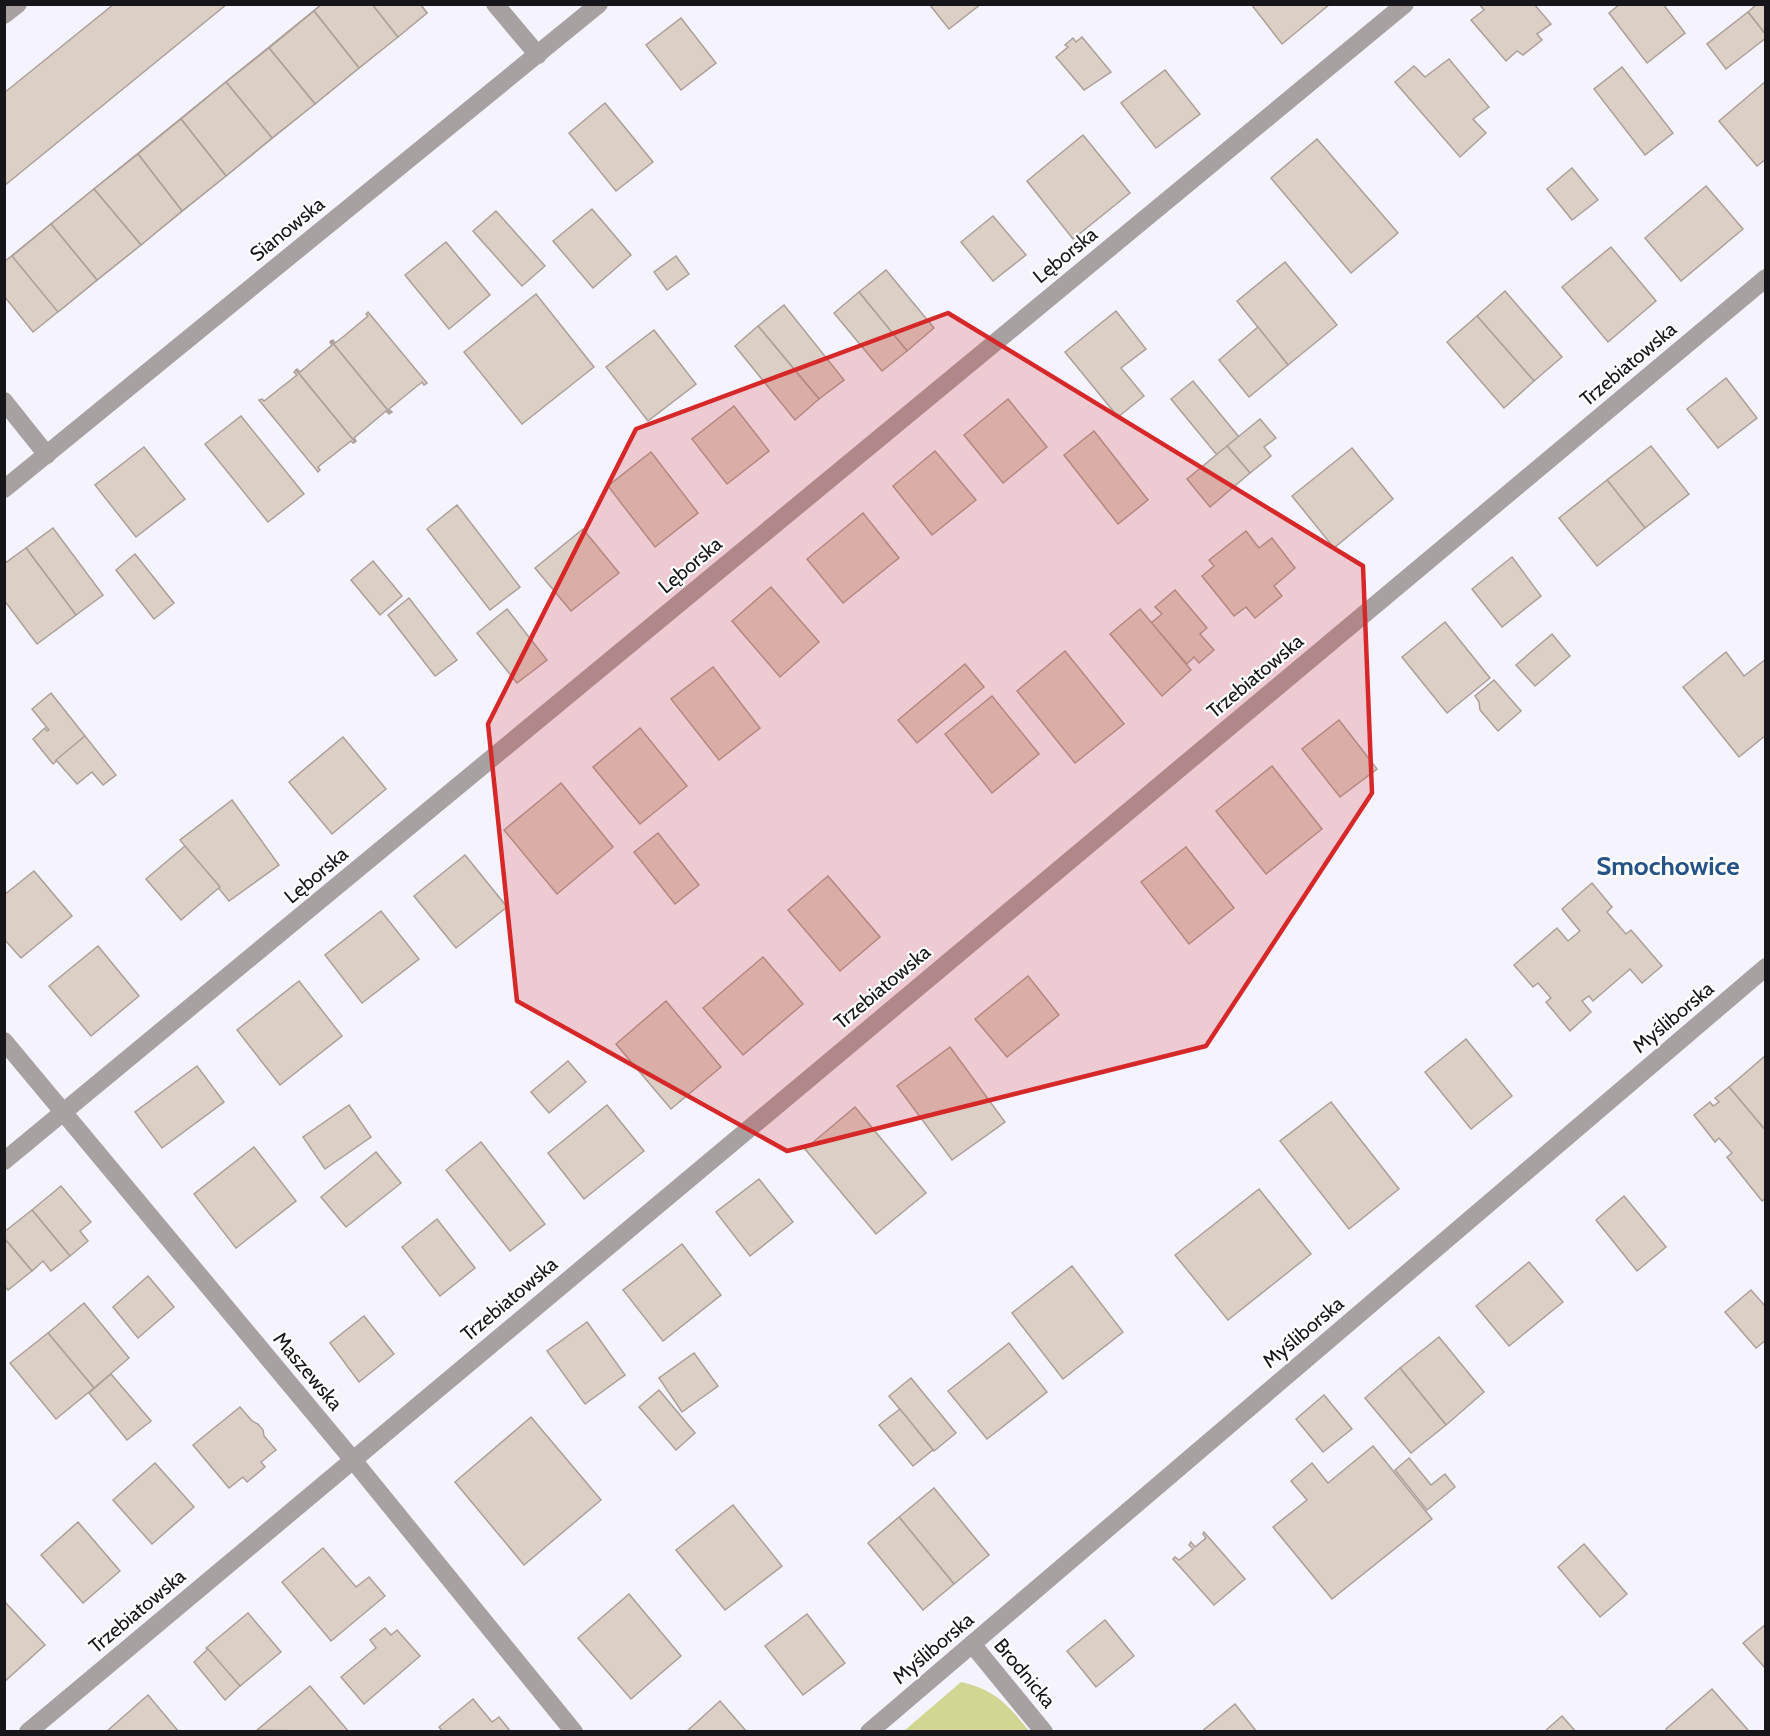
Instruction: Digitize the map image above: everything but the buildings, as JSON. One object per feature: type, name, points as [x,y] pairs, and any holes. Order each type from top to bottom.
[{"type":"street","points":[[4,15],[18,4]]},
{"type":"street","points":[[495,4],[538,54]]},
{"type":"street","name":"Sianowska","points":[[4,489],[599,4]]},
{"type":"street","name":"Lęborska","points":[[4,1161],[1405,4]]},
{"type":"street","name":"Trzebiatowska","points":[[28,1731],[1766,278]]},
{"type":"street","points":[[4,400],[47,455]]},
{"type":"street","name":"Myśliborska","points":[[869,1731],[1766,967]]},
{"type":"street","name":"Maszewska","points":[[4,1041],[353,1460],[574,1731]]},
{"type":"street","name":"Brodnicka","points":[[972,1644],[1044,1731]]},
{"type":"highlighted area","points":[[948,313],[1363,566],[1372,793],[1206,1046],[787,1151],[517,1001],[488,724],[636,429]]},
{"type":"green space","points":[[961,1682],[992,1694],[1029,1731],[904,1731]]},
{"type":"district","name":"Smochowice","points":[[1668,866]]}]
